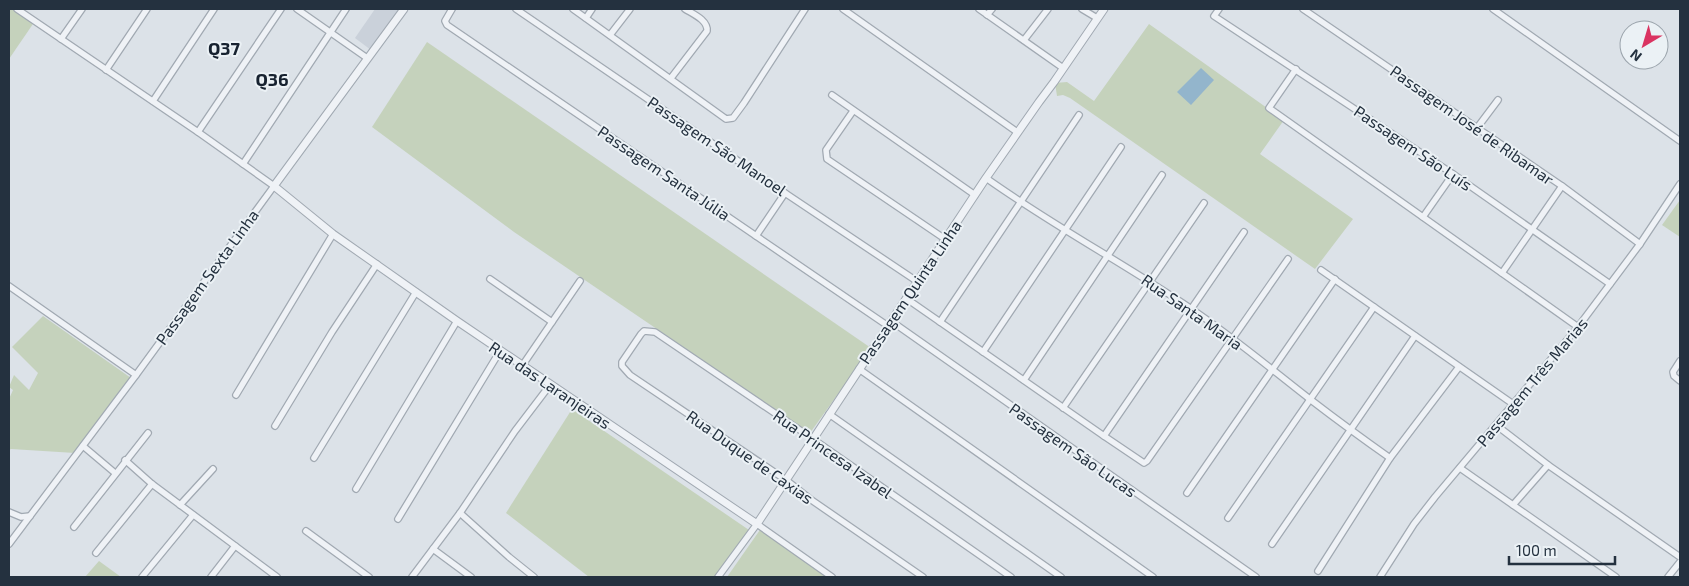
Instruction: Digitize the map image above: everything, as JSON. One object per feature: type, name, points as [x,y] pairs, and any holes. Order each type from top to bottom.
[{"type":"street","points":[[17,9],[274,186]]},
{"type":"street","points":[[61,39],[82,9]]},
{"type":"street","points":[[106,70],[147,9]]},
{"type":"street","points":[[153,101],[214,9]]},
{"type":"street","points":[[198,132],[281,9]]},
{"type":"street","points":[[297,9],[367,58]]},
{"type":"street","points":[[242,164],[346,9]]},
{"type":"street","name":"Passagem Sexta Linha","points":[[9,544],[136,375],[404,9]]},
{"type":"street","name":"Passagem Santa Júlia","points":[[452,9],[446,17],[447,25],[756,236],[890,323]]},
{"type":"street","name":"Passagem São Manoel","points":[[516,9],[918,282]]},
{"type":"street","points":[[573,9],[726,119],[733,118],[744,103],[805,9]]},
{"type":"street","points":[[586,18],[592,9]]},
{"type":"street","points":[[610,35],[630,9]]},
{"type":"street","points":[[671,78],[707,31],[705,22],[685,9]]},
{"type":"street","points":[[843,9],[1018,132]]},
{"type":"street","points":[[979,9],[1063,68]]},
{"type":"street","points":[[987,15],[992,9]]},
{"type":"street","points":[[1024,40],[1048,9]]},
{"type":"street","points":[[1082,9],[1097,18]]},
{"type":"street","name":"Passagem Quinta Linha","points":[[718,577],[757,524],[986,178],[1104,9]]},
{"type":"street","name":"Passagem São Luís","points":[[1219,9],[1214,16],[1453,174],[1610,284]]},
{"type":"street","name":"Passagem José de Ribamar","points":[[1304,9],[1562,186],[1640,244]]},
{"type":"street","points":[[1493,9],[1680,141]]},
{"type":"street","points":[[1296,69],[1269,108],[1502,272],[1578,328]]},
{"type":"street","points":[[832,95],[975,195]]},
{"type":"street","points":[[1477,128],[1498,100]]},
{"type":"street","points":[[853,110],[826,150],[827,159],[945,239]]},
{"type":"street","points":[[940,322],[1079,115]]},
{"type":"street","points":[[983,352],[1121,147]]},
{"type":"street","points":[[1423,218],[1453,174]]},
{"type":"street","points":[[1024,380],[1162,175]]},
{"type":"street","name":"Rua Santa Maria","points":[[986,178],[1021,203],[1192,309],[1272,368],[1350,430],[1390,458]]},
{"type":"street","name":"Passagem Três Marias","points":[[1380,577],[1434,497],[1578,328],[1640,244],[1680,184]]},
{"type":"street","name":"Rua das Laranjeiras","points":[[274,186],[334,234],[457,322],[757,524],[832,577]]},
{"type":"street","points":[[1502,272],[1562,186]]},
{"type":"street","points":[[756,236],[785,193]]},
{"type":"street","points":[[1063,408],[1204,203]]},
{"type":"street","points":[[1104,436],[1244,232]]},
{"type":"street","points":[[236,395],[334,234]]},
{"type":"street","points":[[907,299],[1142,462],[1147,461],[1288,258]]},
{"type":"street","points":[[275,426],[332,332],[377,264]]},
{"type":"street","points":[[1321,270],[1513,404]]},
{"type":"street","points":[[490,279],[552,322]]},
{"type":"street","points":[[1186,493],[1335,279]]},
{"type":"street","points":[[522,366],[580,281]]},
{"type":"street","points":[[9,286],[136,375]]},
{"type":"street","points":[[314,458],[416,292]]},
{"type":"street","points":[[1228,518],[1374,307]]},
{"type":"street","points":[[356,489],[457,322]]},
{"type":"street","name":"Passagem São Lucas","points":[[890,323],[1256,577]]},
{"type":"street","name":"Rua Duque de Caxias","points":[[655,332],[644,331],[641,334],[622,362],[625,370],[786,480],[810,499],[923,577]]},
{"type":"street","name":"Rua Princesa Izabel","points":[[655,332],[1011,577]]},
{"type":"street","points":[[1272,544],[1415,336]]},
{"type":"street","points":[[398,520],[500,351]]},
{"type":"street","points":[[1680,361],[1673,372],[1674,376],[1680,381]]},
{"type":"street","points":[[1318,570],[1390,458],[1459,366]]},
{"type":"street","points":[[858,370],[1153,577]]},
{"type":"street","points":[[412,577],[460,513],[515,431],[550,386]]},
{"type":"street","points":[[829,414],[1061,577]]},
{"type":"street","points":[[1496,425],[1548,465],[1680,557]]},
{"type":"street","points":[[74,527],[148,433]]},
{"type":"street","points":[[83,446],[115,473]]},
{"type":"street","points":[[126,460],[152,484],[277,577]]},
{"type":"street","points":[[1514,505],[1548,465]]},
{"type":"street","points":[[1460,468],[1616,577]]},
{"type":"street","points":[[180,505],[213,469]]},
{"type":"street","points":[[96,552],[152,484]]},
{"type":"street","points":[[9,512],[21,516],[30,516]]},
{"type":"street","points":[[460,513],[534,577]]},
{"type":"street","points":[[142,577],[193,515]]},
{"type":"street","points":[[306,531],[369,577]]},
{"type":"street","points":[[211,577],[235,546]]},
{"type":"street","points":[[433,549],[471,577]]},
{"type":"street","points":[[1668,577],[1680,562]]},
{"type":"shaded area","points":[[375,9],[402,9],[371,50],[355,38]]},
{"type":"green space","points":[[9,9],[17,9],[35,21],[9,59]]},
{"type":"green space","points":[[1149,24],[1284,120],[1260,154],[1353,219],[1315,269],[1070,98],[1063,95],[1057,96],[1055,83],[1067,82],[1094,101]]},
{"type":"green space","points":[[427,42],[871,348],[810,433],[514,232],[372,127]]},
{"type":"green space","points":[[1680,200],[1680,237],[1662,225]]},
{"type":"green space","points":[[43,316],[131,378],[75,453],[9,450],[9,399],[13,390],[9,387],[14,375],[29,390],[38,373],[12,347]]},
{"type":"green space","points":[[572,409],[749,530],[715,577],[589,577],[506,513]]},
{"type":"green space","points":[[762,527],[833,577],[727,577]]},
{"type":"green space","points":[[99,561],[121,577],[85,577]]},
{"type":"water","points":[[1201,68],[1214,80],[1191,105],[1177,92]]},
{"type":"district","name":"Q37","points":[[224,49]]},
{"type":"district","name":"Q36","points":[[272,80]]}]
